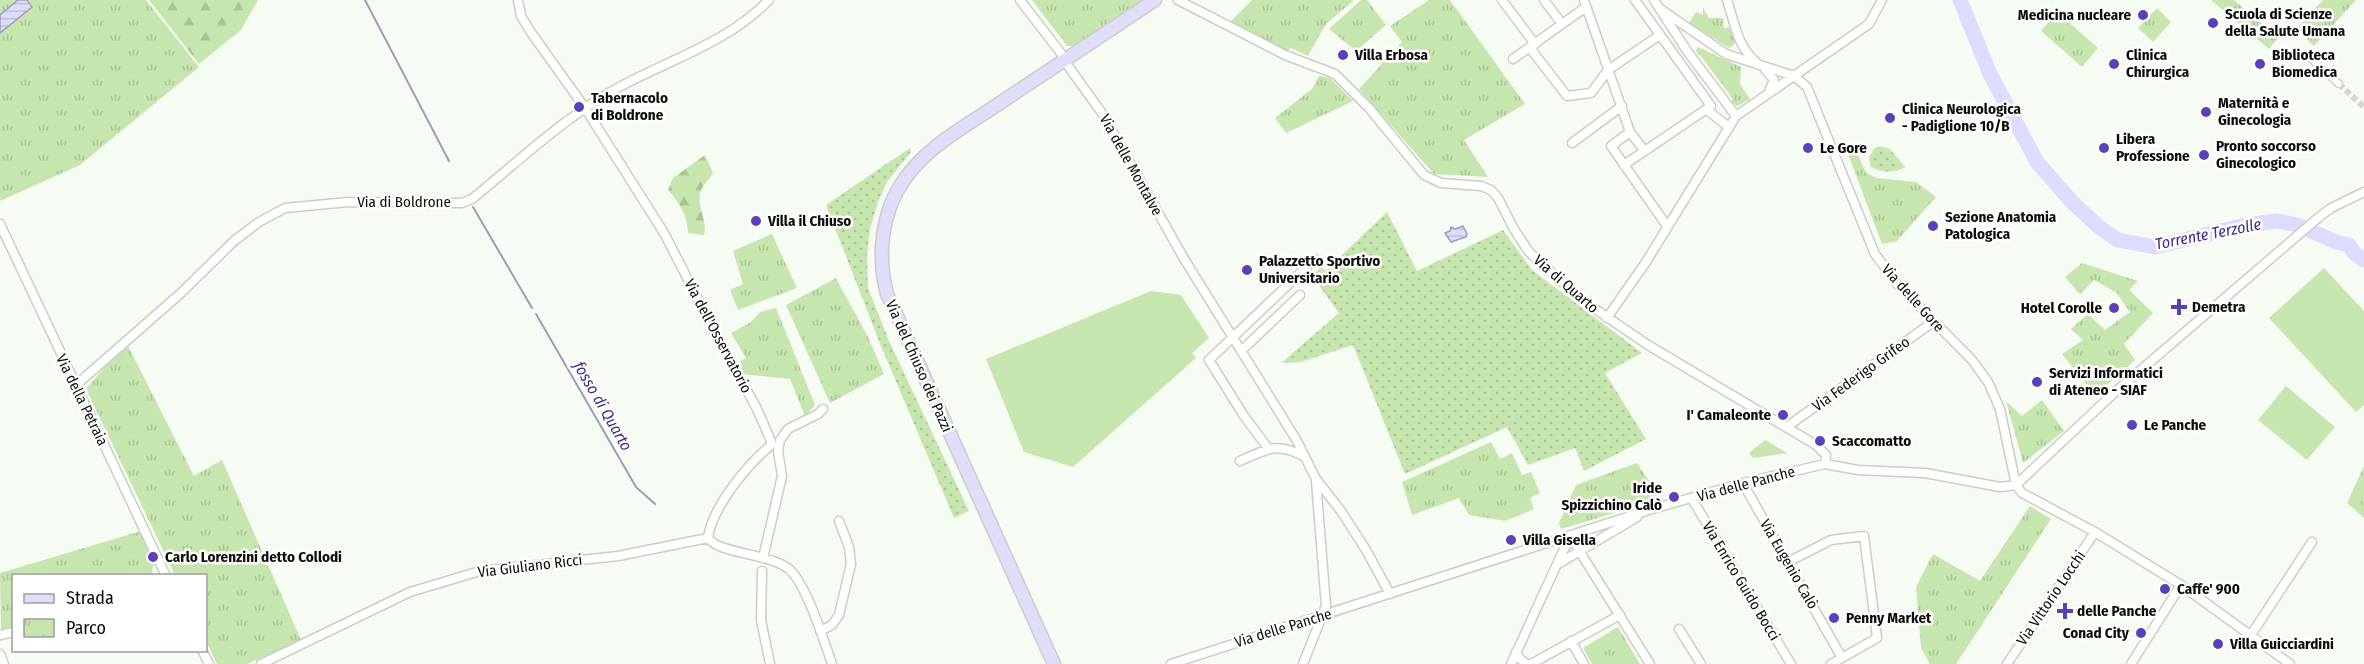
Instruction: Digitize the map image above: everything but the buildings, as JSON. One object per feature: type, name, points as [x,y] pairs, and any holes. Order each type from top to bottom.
[{"type":"main road","name":"Via del Chiuso dei Pazzi","points":[[1054,664],[889,300],[881,249],[886,220],[894,197],[902,182],[919,162],[938,145],[1155,0]]},
{"type":"street","name":"Via dell'Osservatorio","points":[[518,0],[521,16],[530,31],[585,108],[664,233],[757,409],[771,441],[771,445],[742,473],[720,508],[708,538]]},
{"type":"street","name":"Via di Boldrone","points":[[76,385],[259,222],[285,208],[348,202],[462,203],[472,199],[585,108],[623,85],[692,54],[730,33],[769,0]]},
{"type":"street","name":"Via delle Montalve","points":[[1020,0],[1102,112],[1182,257],[1298,441],[1316,479],[1347,521],[1390,594]]},
{"type":"street","name":"Via di Quarto","points":[[1178,0],[1285,55],[1335,74],[1369,108],[1424,175],[1442,183],[1481,186],[1491,190],[1529,252],[1582,300],[1722,389],[1788,426],[1822,451],[1826,457],[1825,464]]},
{"type":"street","points":[[1502,0],[1533,45],[1533,52],[1567,96],[1591,93],[1608,70],[1660,35]]},
{"type":"street","points":[[1544,0],[1562,24]]},
{"type":"street","points":[[1624,165],[1711,106],[1635,0]]},
{"type":"street","points":[[1654,0],[1687,51],[1736,116]]},
{"type":"street","points":[[1727,0],[1738,39],[1746,52],[1768,71],[1774,80],[1771,91]]},
{"type":"street","points":[[1607,318],[1736,116],[1869,24],[1882,0]]},
{"type":"street","points":[[1513,59],[1562,24],[1585,4],[1630,132],[1644,150]]},
{"type":"street","points":[[1659,8],[1726,54],[1794,76]]},
{"type":"street","points":[[1687,51],[1690,43],[1699,36]]},
{"type":"street","points":[[2309,57],[2339,84]]},
{"type":"street","name":"Via delle Gore","points":[[1794,76],[1810,93],[1875,254],[1898,285],[1972,360],[1988,382],[2000,409],[2016,485]]},
{"type":"street","points":[[1572,143],[1622,106]]},
{"type":"street","points":[[1707,110],[1729,127]]},
{"type":"street","points":[[1630,132],[1611,146],[1667,226]]},
{"type":"street","points":[[2290,664],[2181,585],[2095,532],[2022,493],[2016,485],[2114,393],[2318,218],[2331,208],[2361,195]]},
{"type":"street","name":"Via della Petraia","points":[[0,225],[165,574]]},
{"type":"street","points":[[1268,448],[1244,416],[1209,360],[1315,259]]},
{"type":"street","points":[[1241,351],[1300,295]]},
{"type":"street","name":"Via Federigo Grifeo","points":[[1788,426],[1933,322]]},
{"type":"street","points":[[763,558],[782,476],[778,451],[780,440],[788,429],[818,414],[823,409]]},
{"type":"street","points":[[1240,461],[1268,448],[1288,448],[1304,456]]},
{"type":"street","name":"Via delle Panche","points":[[1171,664],[1650,510],[1825,464],[1858,470],[1925,473],[2000,487],[2016,485]]},
{"type":"street","points":[[1303,664],[1324,615],[1326,600],[1316,479]]},
{"type":"street","name":"Via Eugenio Calò","points":[[1728,488],[1732,490],[1745,486],[1842,658]]},
{"type":"street","name":"Via Enrico Guido Bocci","points":[[1692,498],[1791,664]]},
{"type":"street","points":[[1558,564],[1650,510]]},
{"type":"street","points":[[820,630],[832,625],[839,615],[851,564],[849,547],[839,521]]},
{"type":"street","name":"Via Vittorio Locchi","points":[[2007,664],[2095,532]]},
{"type":"street","points":[[1570,536],[1650,664]]},
{"type":"street","points":[[1511,664],[1570,536]]},
{"type":"street","points":[[1788,562],[1831,540],[1864,536],[1877,638],[1831,664]]},
{"type":"street","points":[[708,538],[711,543],[783,566],[794,575],[820,630],[832,664]]},
{"type":"street","name":"Via Giuliano Ricci","points":[[261,664],[410,592],[480,571],[618,556],[708,538]]},
{"type":"street","points":[[2252,635],[2312,542]]},
{"type":"street","points":[[762,571],[761,620],[770,664]]},
{"type":"street","points":[[2131,664],[2181,585]]},
{"type":"street","points":[[1516,652],[1520,659],[1529,664],[1620,615]]},
{"type":"street","points":[[1679,629],[1701,664]]},
{"type":"street","points":[[1571,641],[1584,664]]},
{"type":"street","points":[[0,654],[4,664]]},
{"type":"green space","points":[[0,0],[146,0],[199,67],[80,165],[0,201]]},
{"type":"green space","points":[[149,0],[258,0],[241,30],[199,64]]},
{"type":"green space","points":[[1032,0],[1142,0],[1073,46],[1067,46]]},
{"type":"green space","points":[[1252,0],[1354,0],[1326,24],[1308,56],[1291,48],[1287,51],[1230,22]]},
{"type":"green space","points":[[1361,0],[1367,0],[1386,25],[1356,51],[1329,29]]},
{"type":"green space","points":[[1429,0],[1450,0],[1525,104],[1464,140],[1488,177],[1434,174],[1359,89],[1402,42],[1390,26]]},
{"type":"green space","points":[[2211,0],[2234,0],[2278,38],[2269,49]]},
{"type":"green space","points":[[2323,0],[2356,0],[2314,46],[2296,29]]},
{"type":"green space","points":[[1703,8],[1709,18],[1723,18],[1724,28],[1731,27],[1735,44],[1729,48],[1689,23],[1696,12],[1703,15]]},
{"type":"green space","points":[[2157,8],[2171,22],[2153,42],[2138,28]]},
{"type":"green space","points":[[2057,12],[2098,48],[2082,67],[2041,31]]},
{"type":"green space","points":[[1698,47],[1741,67],[1740,84],[1750,99],[1737,106],[1731,102],[1733,99],[1698,55],[1696,50]]},
{"type":"green space","points":[[1319,76],[1330,78],[1353,101],[1286,133],[1275,118],[1312,89]]},
{"type":"green space","points":[[1880,146],[1890,149],[1905,167],[1888,172],[1871,167],[1869,157],[1874,149]]},
{"type":"green space","points":[[910,148],[911,152],[887,182],[878,202],[870,229],[867,255],[868,288],[889,341],[969,511],[954,518],[881,346],[826,205]]},
{"type":"green space","points":[[1848,154],[1858,155],[1866,173],[1877,178],[1916,182],[1936,197],[1897,241],[1882,244]]},
{"type":"green space","points":[[705,155],[713,173],[702,188],[700,195],[704,235],[688,233],[682,210],[668,190],[673,178]]},
{"type":"green space","points":[[1387,212],[1417,271],[1503,230],[1532,270],[1642,353],[1605,373],[1646,439],[1584,471],[1575,448],[1528,465],[1507,427],[1405,474],[1353,345],[1301,362],[1281,363],[1339,313],[1312,276],[1322,266],[1325,271]]},
{"type":"green space","points":[[772,234],[797,288],[738,310],[730,290],[743,284],[733,251]]},
{"type":"green space","points":[[2082,263],[2138,281],[2129,290],[2153,313],[2124,344],[2135,360],[2095,395],[2062,354],[2083,340],[2071,329],[2088,314],[2105,330],[2130,312],[2116,292],[2094,280],[2080,294],[2065,277]]},
{"type":"green space","points":[[2324,268],[2364,311],[2364,405],[2356,412],[2269,318]]},
{"type":"green space","points":[[836,278],[868,337],[884,374],[830,403],[786,305]]},
{"type":"green space","points":[[1151,291],[1181,295],[1209,338],[1192,353],[1196,358],[1073,467],[1024,452],[986,359]]},
{"type":"green space","points":[[776,308],[815,405],[805,416],[790,379],[742,374],[736,364],[746,358],[731,333],[751,322],[760,312]]},
{"type":"green space","points":[[126,342],[194,476],[222,460],[301,640],[247,664],[217,664],[207,643],[207,574],[175,574],[86,389]]},
{"type":"green space","points":[[2286,386],[2335,427],[2307,460],[2258,420]]},
{"type":"green space","points":[[2042,400],[2064,431],[2023,463],[2006,401],[2022,416]]},
{"type":"green space","points":[[1765,440],[1787,453],[1753,458],[1749,453]]},
{"type":"green space","points":[[1491,442],[1500,459],[1512,453],[1522,475],[1531,472],[1540,493],[1530,498],[1534,509],[1505,521],[1469,515],[1459,498],[1412,515],[1402,482]]},
{"type":"green space","points":[[1637,463],[1661,499],[1561,529],[1559,523],[1576,485]]},
{"type":"green space","points":[[2364,466],[2364,518],[2347,503]]},
{"type":"green space","points":[[2030,506],[2051,519],[1956,664],[1930,664],[1921,648],[1916,587],[1933,554],[1980,581]]},
{"type":"green space","points":[[141,531],[154,556],[152,574],[12,574],[12,627],[1,630],[0,573]]},
{"type":"green space","points":[[1618,627],[1640,664],[1592,664],[1583,648]]},
{"type":"water","points":[[18,0],[27,0],[32,7],[0,33],[0,15]]},
{"type":"water","points":[[1463,226],[1466,237],[1451,242],[1445,233],[1450,231],[1451,227],[1455,229]]},
{"type":"waterway","name":"fosso di Quarto","points":[[365,0],[449,161]]},
{"type":"waterway","name":"Torrente Terzolle","points":[[1960,0],[1990,74],[2037,162],[2072,202],[2099,227],[2118,240],[2155,247],[2241,226],[2276,221],[2298,225],[2336,242],[2349,245],[2355,254],[2364,260]]},
{"type":"waterway","name":"fosso di Quarto","points":[[473,207],[532,308]]},
{"type":"waterway","name":"fosso di Quarto","points":[[536,314],[636,487],[655,504]]},
{"type":"tunnel","points":[[2339,84],[2364,107]]},
{"type":"place","name":"Medicina nucleare","points":[[2143,15]]},
{"type":"place","name":"Scuola di Scienze della Salute Umana","points":[[2213,23]]},
{"type":"place","name":"Villa Erbosa","points":[[1343,55]]},
{"type":"place","name":"Clinica Chirurgica","points":[[2114,64]]},
{"type":"place","name":"Biblioteca Biomedica","points":[[2260,64]]},
{"type":"place","name":"Tabernacolo di Boldrone","points":[[579,107]]},
{"type":"place","name":"Maternità e Ginecologia","points":[[2206,112]]},
{"type":"place","name":"Clinica Neurologica - Padiglione 10/B","points":[[1890,118]]},
{"type":"place","name":"Le Gore","points":[[1808,148]]},
{"type":"place","name":"Libera Professione","points":[[2104,148]]},
{"type":"place","name":"Pronto soccorso Ginecologico","points":[[2204,155]]},
{"type":"place","name":"Villa il Chiuso","points":[[756,221]]},
{"type":"place","name":"Sezione Anatomia Patologica","points":[[1933,226]]},
{"type":"place","name":"Palazzetto Sportivo Universitario","points":[[1247,270]]},
{"type":"place","name":"Demetra","points":[[2179,307]]},
{"type":"place","name":"Hotel Corolle","points":[[2114,308]]},
{"type":"place","name":"Servizi Informatici di Ateneo - SIAF","points":[[2037,382]]},
{"type":"place","name":"I' Camaleonte","points":[[1783,415]]},
{"type":"place","name":"Le Panche","points":[[2132,425]]},
{"type":"place","name":"Scaccomatto","points":[[1820,441]]},
{"type":"place","name":"Iride Spizzichino Calò","points":[[1674,497]]},
{"type":"place","name":"Villa Gisella","points":[[1511,540]]},
{"type":"place","name":"Carlo Lorenzini detto Collodi","points":[[153,557]]},
{"type":"place","name":"Caffe' 900","points":[[2165,589]]},
{"type":"place","name":"delle Panche","points":[[2065,611]]},
{"type":"place","name":"Penny Market","points":[[1834,618]]},
{"type":"place","name":"Conad City","points":[[2141,633]]},
{"type":"place","name":"Villa Guicciardini","points":[[2218,644]]}]
